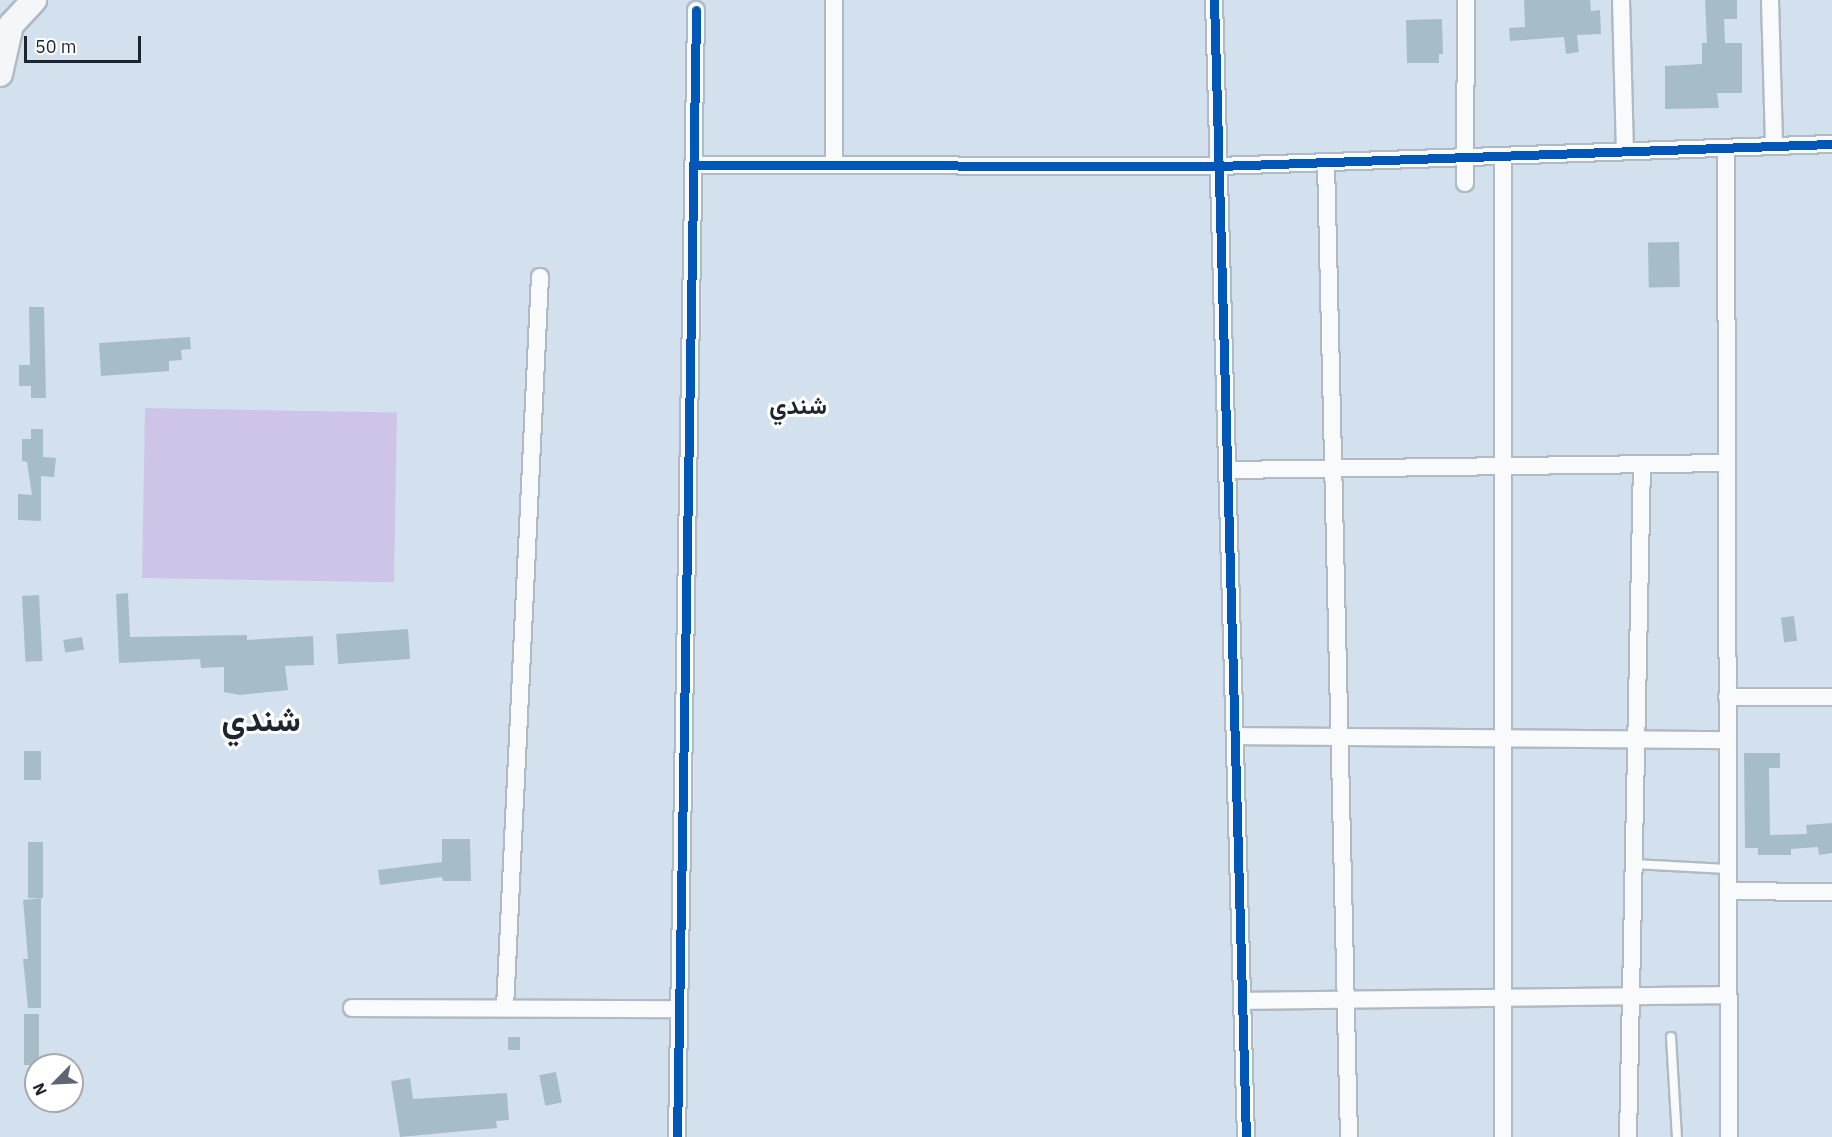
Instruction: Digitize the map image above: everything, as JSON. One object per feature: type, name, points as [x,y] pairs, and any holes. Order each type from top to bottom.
[{"type":"main road","points":[[0,74],[11,25],[34,0]]},
{"type":"street","points":[[834,0],[834,165]]},
{"type":"street","points":[[1214,0],[1246,1137]]},
{"type":"street","points":[[1465,183],[1466,0]]},
{"type":"street","points":[[1621,0],[1625,151]]},
{"type":"street","points":[[1770,0],[1773,146]]},
{"type":"street","points":[[677,1137],[696,10]]},
{"type":"street","points":[[694,165],[1219,166],[1832,144]]},
{"type":"street","points":[[1726,148],[1729,1137]]},
{"type":"street","points":[[1503,156],[1503,1137]]},
{"type":"street","points":[[1326,162],[1349,1137]]},
{"type":"street","points":[[505,1008],[540,277]]},
{"type":"street","points":[[1227,470],[1727,463]]},
{"type":"street","points":[[1628,1137],[1642,465]]},
{"type":"street","points":[[1727,697],[1832,697]]},
{"type":"street","points":[[1235,736],[1728,740]]},
{"type":"street","points":[[1728,891],[1832,892]]},
{"type":"street","points":[[1242,1001],[1728,995]]},
{"type":"street","points":[[352,1008],[680,1009]]},
{"type":"lane","points":[[1633,864],[1728,869]]},
{"type":"lane","points":[[1671,1036],[1677,1137]]},
{"type":"shaded area","points":[[145,408],[397,412],[394,582],[142,578]]},
{"type":"building","points":[[1524,0],[1590,0],[1591,11],[1600,10],[1601,34],[1577,35],[1579,52],[1566,54],[1564,37],[1510,41],[1509,28],[1525,27]]},
{"type":"building","points":[[1705,0],[1737,0],[1737,19],[1724,19],[1725,43],[1742,43],[1742,93],[1717,93],[1719,108],[1665,109],[1665,66],[1702,64],[1702,43],[1707,43]]},
{"type":"building","points":[[1442,19],[1443,54],[1439,54],[1439,63],[1407,63],[1406,20]]},
{"type":"building","points":[[1679,242],[1680,287],[1649,288],[1648,243]]},
{"type":"building","points":[[29,307],[44,307],[46,398],[31,398],[31,386],[19,386],[19,365],[30,365]]},
{"type":"building","points":[[190,337],[191,349],[181,350],[182,360],[169,361],[169,371],[101,376],[99,343]]},
{"type":"building","points":[[31,429],[43,429],[43,457],[56,458],[54,477],[41,476],[41,521],[18,520],[18,494],[32,495],[27,462],[22,461],[22,439],[31,439]]},
{"type":"building","points":[[128,593],[130,637],[247,635],[247,640],[313,636],[314,665],[285,666],[288,690],[240,695],[224,692],[224,667],[201,668],[200,659],[119,663],[116,594]]},
{"type":"building","points":[[39,595],[42,661],[25,662],[22,596]]},
{"type":"building","points":[[1794,616],[1797,641],[1784,642],[1781,618]]},
{"type":"building","points":[[408,629],[410,659],[338,664],[336,634]]},
{"type":"building","points":[[82,637],[84,650],[65,653],[63,640]]},
{"type":"building","points":[[24,751],[41,751],[41,780],[24,780]]},
{"type":"building","points":[[1744,753],[1780,753],[1780,768],[1769,768],[1770,835],[1807,834],[1806,825],[1832,823],[1832,853],[1819,855],[1818,847],[1791,849],[1791,855],[1758,855],[1758,848],[1745,848]]},
{"type":"building","points":[[442,839],[470,839],[471,881],[443,881],[442,877],[380,885],[378,870],[442,862]]},
{"type":"building","points":[[28,842],[43,842],[43,898],[28,898]]},
{"type":"building","points":[[41,898],[41,1008],[28,1008],[23,959],[28,959],[23,900]]},
{"type":"building","points":[[24,1014],[39,1014],[39,1053],[24,1053]]},
{"type":"building","points":[[508,1037],[520,1037],[520,1050],[508,1050]]},
{"type":"building","points":[[556,1072],[562,1102],[545,1106],[539,1075]]},
{"type":"building","points":[[410,1078],[413,1099],[507,1093],[509,1120],[496,1121],[497,1128],[400,1137],[391,1081]]},
{"type":"cycle path","points":[[1214,0],[1246,1137]]},
{"type":"cycle path","points":[[677,1137],[696,10]]},
{"type":"cycle path","points":[[694,165],[1219,166],[1832,144]]},
{"type":"district","name":"شندي","points":[[798,406]]},
{"type":"district","name":"شندي","points":[[261,719]]}]
